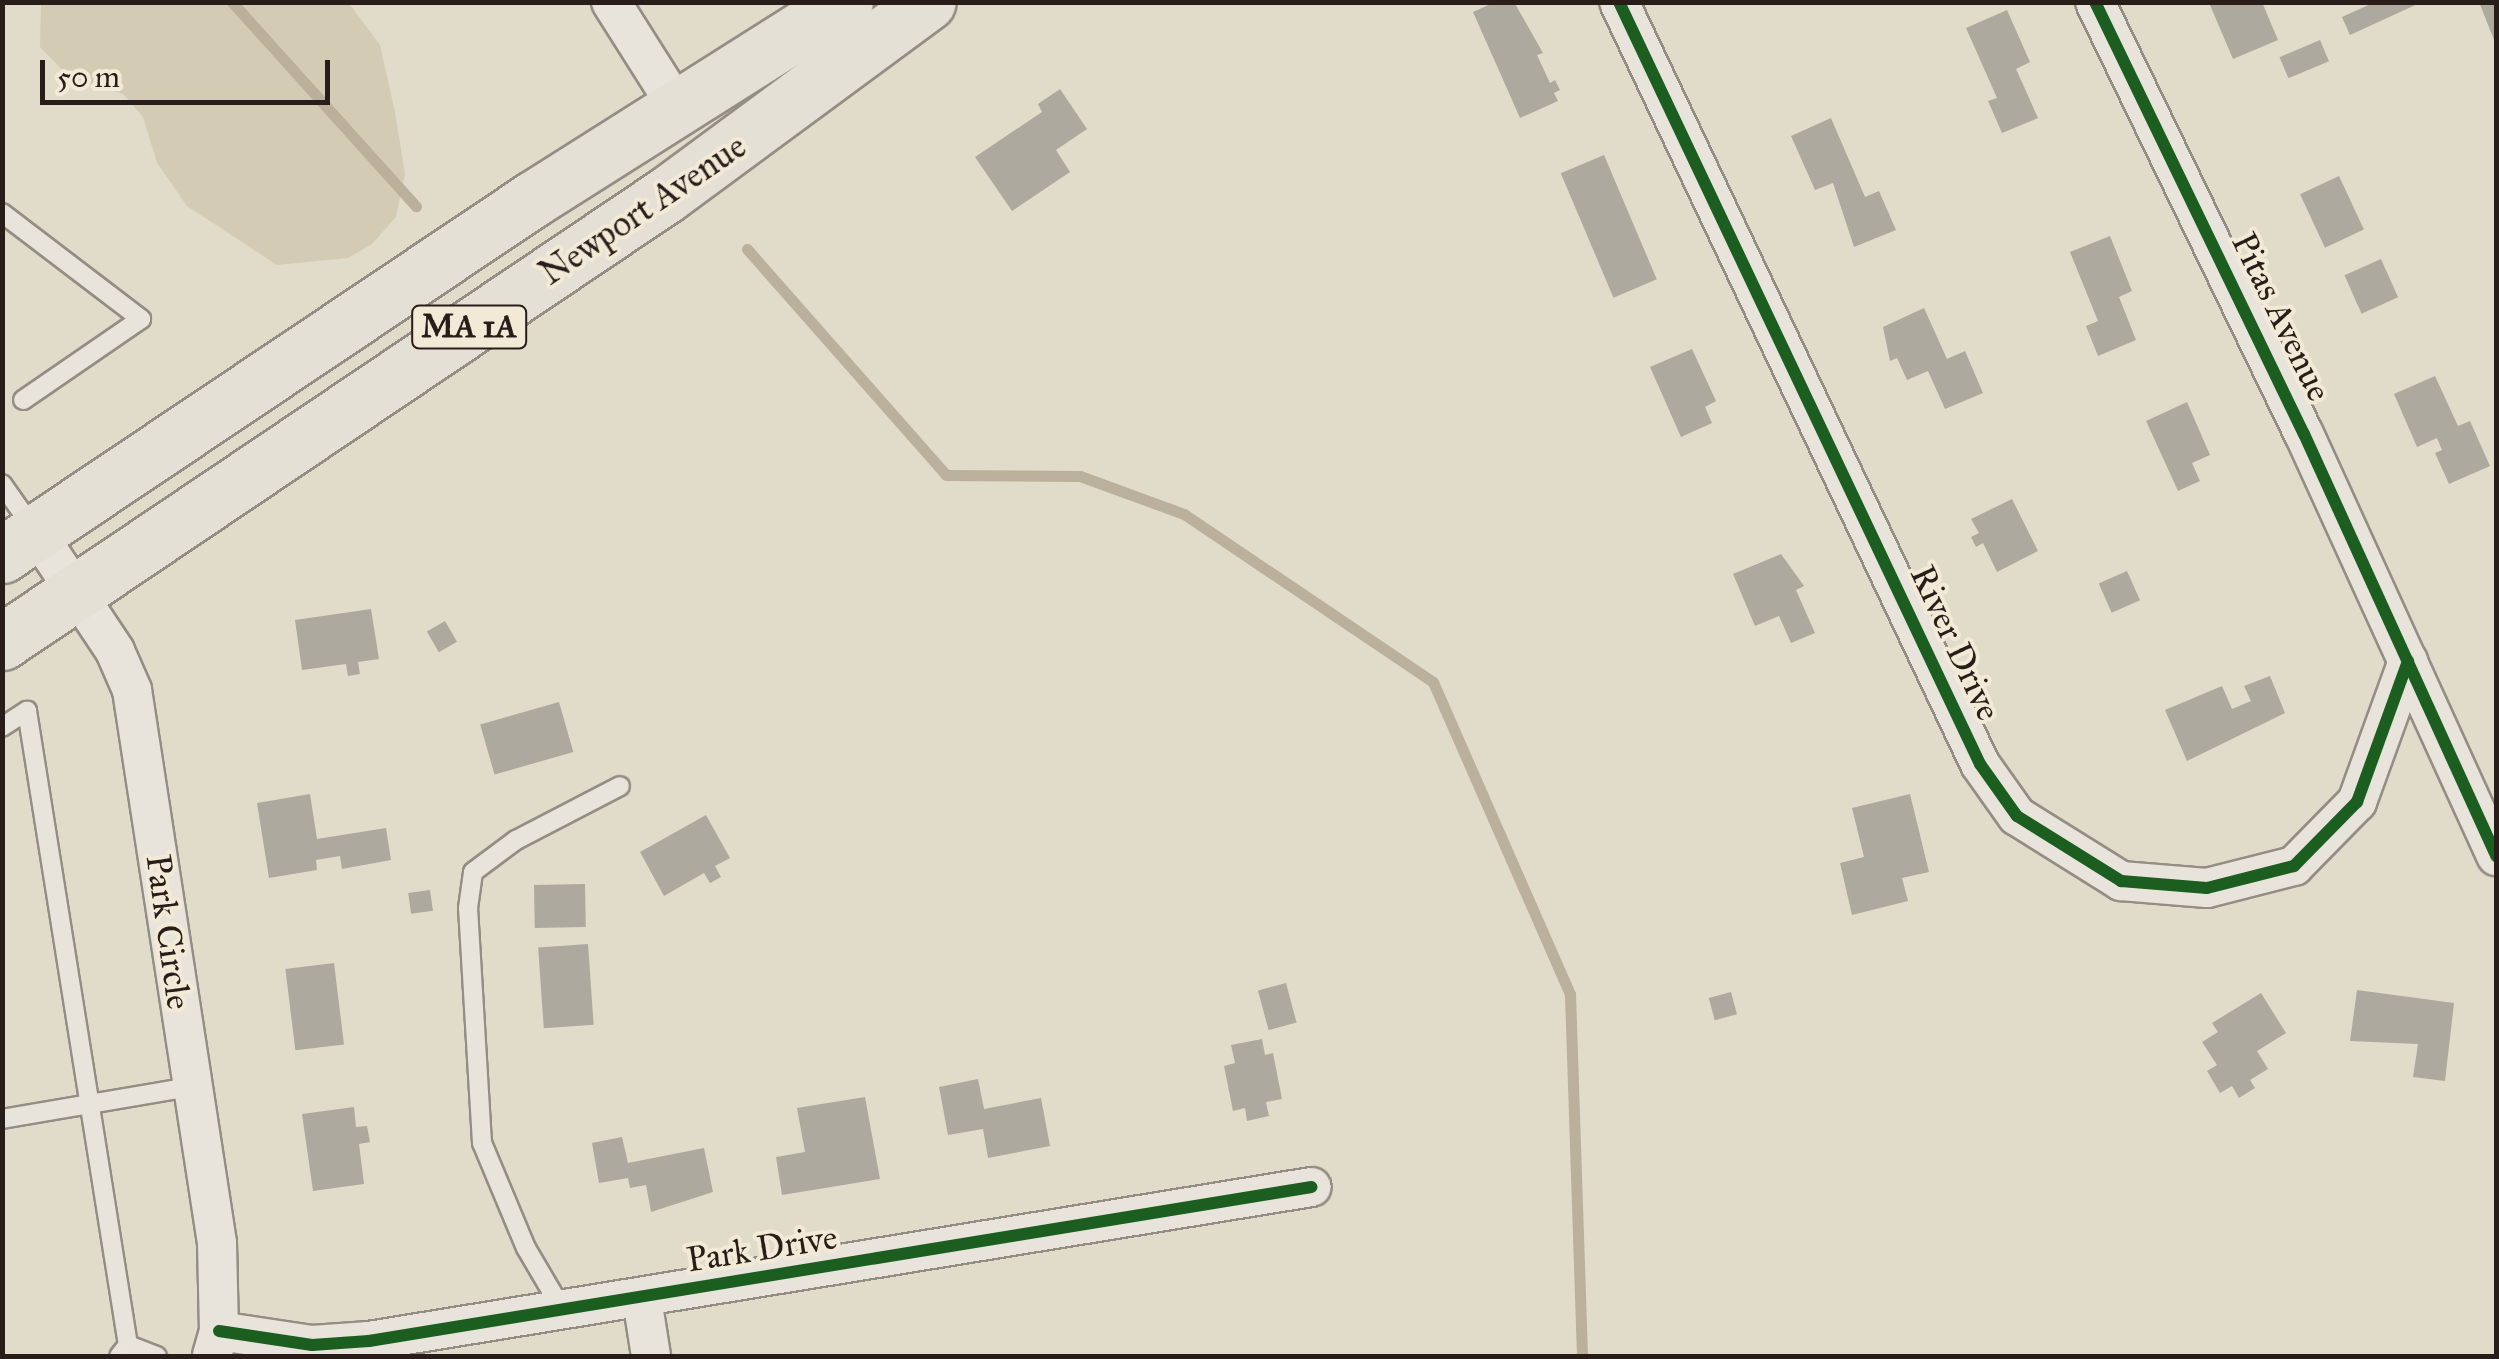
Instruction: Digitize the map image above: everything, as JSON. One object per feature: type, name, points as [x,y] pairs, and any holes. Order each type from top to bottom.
[{"type":"main road","name":"Newport Avenue","points":[[19,543],[678,108],[846,2]]},
{"type":"main road","name":"Newport Avenue","points":[[2,642],[666,195],[928,2]]},
{"type":"street","points":[[610,2],[678,108]]},
{"type":"street","name":"River Drive","points":[[1619,2],[1980,764],[2017,816],[2121,880],[2207,888],[2294,866],[2357,802],[2408,661]]},
{"type":"street","name":"Pitas Avenue","points":[[2094,2],[2408,661]]},
{"type":"street","name":"Park Circle","points":[[19,543],[75,592],[115,650],[132,690],[217,1243],[215,1344]]},
{"type":"street","points":[[2408,661],[2496,856]]},
{"type":"street","name":"Park Drive","points":[[215,1344],[331,1344],[563,1312],[1312,1187]]},
{"type":"street","points":[[642,1299],[650,1356]]},
{"type":"lane","points":[[2,213],[142,319],[23,400]]},
{"type":"lane","points":[[2,484],[19,543]]},
{"type":"lane","points":[[2,728],[27,711],[92,1104],[124,1351],[156,1356]]},
{"type":"lane","points":[[563,1312],[526,1248],[482,1142],[468,908],[473,872],[516,840],[620,786]]},
{"type":"lane","points":[[2,1119],[190,1087]]},
{"type":"shaded area","points":[[41,3],[349,3],[380,45],[395,112],[405,174],[396,217],[372,244],[348,258],[277,265],[187,206],[157,163],[143,117],[123,94],[69,77],[40,47]]},
{"type":"building","points":[[1495,2],[1514,2],[1543,53],[1537,55],[1550,83],[1555,80],[1560,90],[1554,93],[1558,101],[1520,118],[1473,12]]},
{"type":"building","points":[[2262,2],[2278,40],[2233,59],[2210,5]]},
{"type":"building","points":[[2375,2],[2422,2],[2350,35],[2342,17]]},
{"type":"building","points":[[2479,2],[2496,2],[2496,45]]},
{"type":"building","points":[[2007,10],[2030,62],[2016,69],[2038,118],[2002,133],[1988,101],[1997,98],[1966,28]]},
{"type":"building","points":[[2320,40],[2329,61],[2288,78],[2279,57]]},
{"type":"building","points":[[1060,89],[1087,129],[1056,150],[1070,172],[1012,211],[975,157],[1042,112],[1038,104]]},
{"type":"building","points":[[1831,118],[1865,197],[1879,191],[1896,230],[1854,247],[1833,183],[1815,190],[1791,136]]},
{"type":"building","points":[[1604,155],[1657,279],[1613,298],[1561,173]]},
{"type":"building","points":[[2339,176],[2364,229],[2325,248],[2300,194]]},
{"type":"building","points":[[2110,236],[2132,291],[2119,297],[2136,340],[2098,356],[2086,326],[2098,321],[2070,252]]},
{"type":"building","points":[[2381,259],[2398,297],[2362,314],[2344,275]]},
{"type":"building","points":[[1924,308],[1947,359],[1965,351],[1983,393],[1945,409],[1928,371],[1907,380],[1897,358],[1890,361],[1883,327]]},
{"type":"building","points":[[1692,349],[1716,401],[1705,407],[1712,423],[1681,437],[1650,367]]},
{"type":"building","points":[[2435,376],[2458,426],[2470,421],[2490,466],[2449,484],[2435,453],[2442,450],[2437,438],[2417,447],[2394,394]]},
{"type":"building","points":[[2187,402],[2210,455],[2192,463],[2200,481],[2178,491],[2146,421]]},
{"type":"building","points":[[2012,499],[2038,551],[1997,572],[1983,543],[1976,547],[1971,537],[1979,533],[1971,519]]},
{"type":"building","points":[[1781,554],[1804,586],[1796,590],[1815,633],[1791,643],[1779,616],[1755,626],[1733,574]]},
{"type":"building","points":[[2127,571],[2140,600],[2112,613],[2099,584]]},
{"type":"building","points":[[371,609],[379,659],[358,662],[360,674],[348,676],[346,664],[302,670],[295,620]]},
{"type":"building","points":[[445,621],[457,642],[439,652],[427,632]]},
{"type":"building","points":[[2270,676],[2285,713],[2187,761],[2165,710],[2222,686],[2232,709],[2251,701],[2244,686]]},
{"type":"building","points":[[559,702],[573,752],[495,775],[480,725]]},
{"type":"building","points":[[310,794],[317,839],[386,828],[391,860],[342,869],[340,856],[316,860],[317,870],[269,878],[257,803]]},
{"type":"building","points":[[1910,794],[1929,872],[1902,878],[1908,901],[1852,915],[1840,863],[1864,857],[1852,808]]},
{"type":"building","points":[[706,815],[730,858],[715,866],[721,877],[710,883],[704,873],[664,896],[640,852]]},
{"type":"building","points":[[585,884],[586,927],[535,928],[534,885]]},
{"type":"building","points":[[430,890],[433,911],[411,914],[408,893]]},
{"type":"building","points":[[588,944],[594,1025],[544,1028],[538,947]]},
{"type":"building","points":[[334,963],[344,1044],[295,1050],[285,969]]},
{"type":"building","points":[[1286,983],[1297,1023],[1269,1030],[1258,991]]},
{"type":"building","points":[[2357,990],[2454,1003],[2445,1081],[2413,1077],[2418,1044],[2350,1041]]},
{"type":"building","points":[[1731,992],[1737,1014],[1715,1020],[1709,998]]},
{"type":"building","points":[[2261,993],[2286,1033],[2257,1051],[2268,1069],[2250,1080],[2255,1088],[2239,1098],[2232,1086],[2220,1093],[2207,1071],[2217,1065],[2202,1042],[2218,1032],[2212,1023]]},
{"type":"building","points":[[1262,1039],[1265,1055],[1273,1053],[1282,1099],[1266,1102],[1269,1116],[1247,1121],[1245,1108],[1233,1111],[1224,1066],[1235,1063],[1231,1045]]},
{"type":"building","points":[[978,1079],[984,1109],[1041,1098],[1050,1146],[988,1158],[983,1129],[948,1135],[939,1087]]},
{"type":"building","points":[[865,1097],[880,1179],[782,1195],[776,1157],[805,1152],[797,1108]]},
{"type":"building","points":[[354,1107],[356,1127],[367,1126],[370,1142],[359,1144],[364,1184],[313,1191],[302,1114]]},
{"type":"building","points":[[622,1137],[628,1163],[704,1148],[713,1192],[651,1212],[646,1185],[630,1188],[628,1178],[599,1183],[592,1143]]},
{"type":"waterway","points":[[232,2],[416,206]]},
{"type":"waterway","points":[[747,249],[946,475],[1080,476],[1184,514],[1433,682],[1570,994],[1582,1356]]},
{"type":"cycle path","points":[[1619,2],[1980,764],[2017,816],[2121,881],[2207,888],[2294,866],[2357,802],[2408,661]]},
{"type":"cycle path","points":[[2095,2],[2304,434],[2496,856]]},
{"type":"cycle path","points":[[219,1331],[312,1345],[369,1341],[1312,1187]]}]
